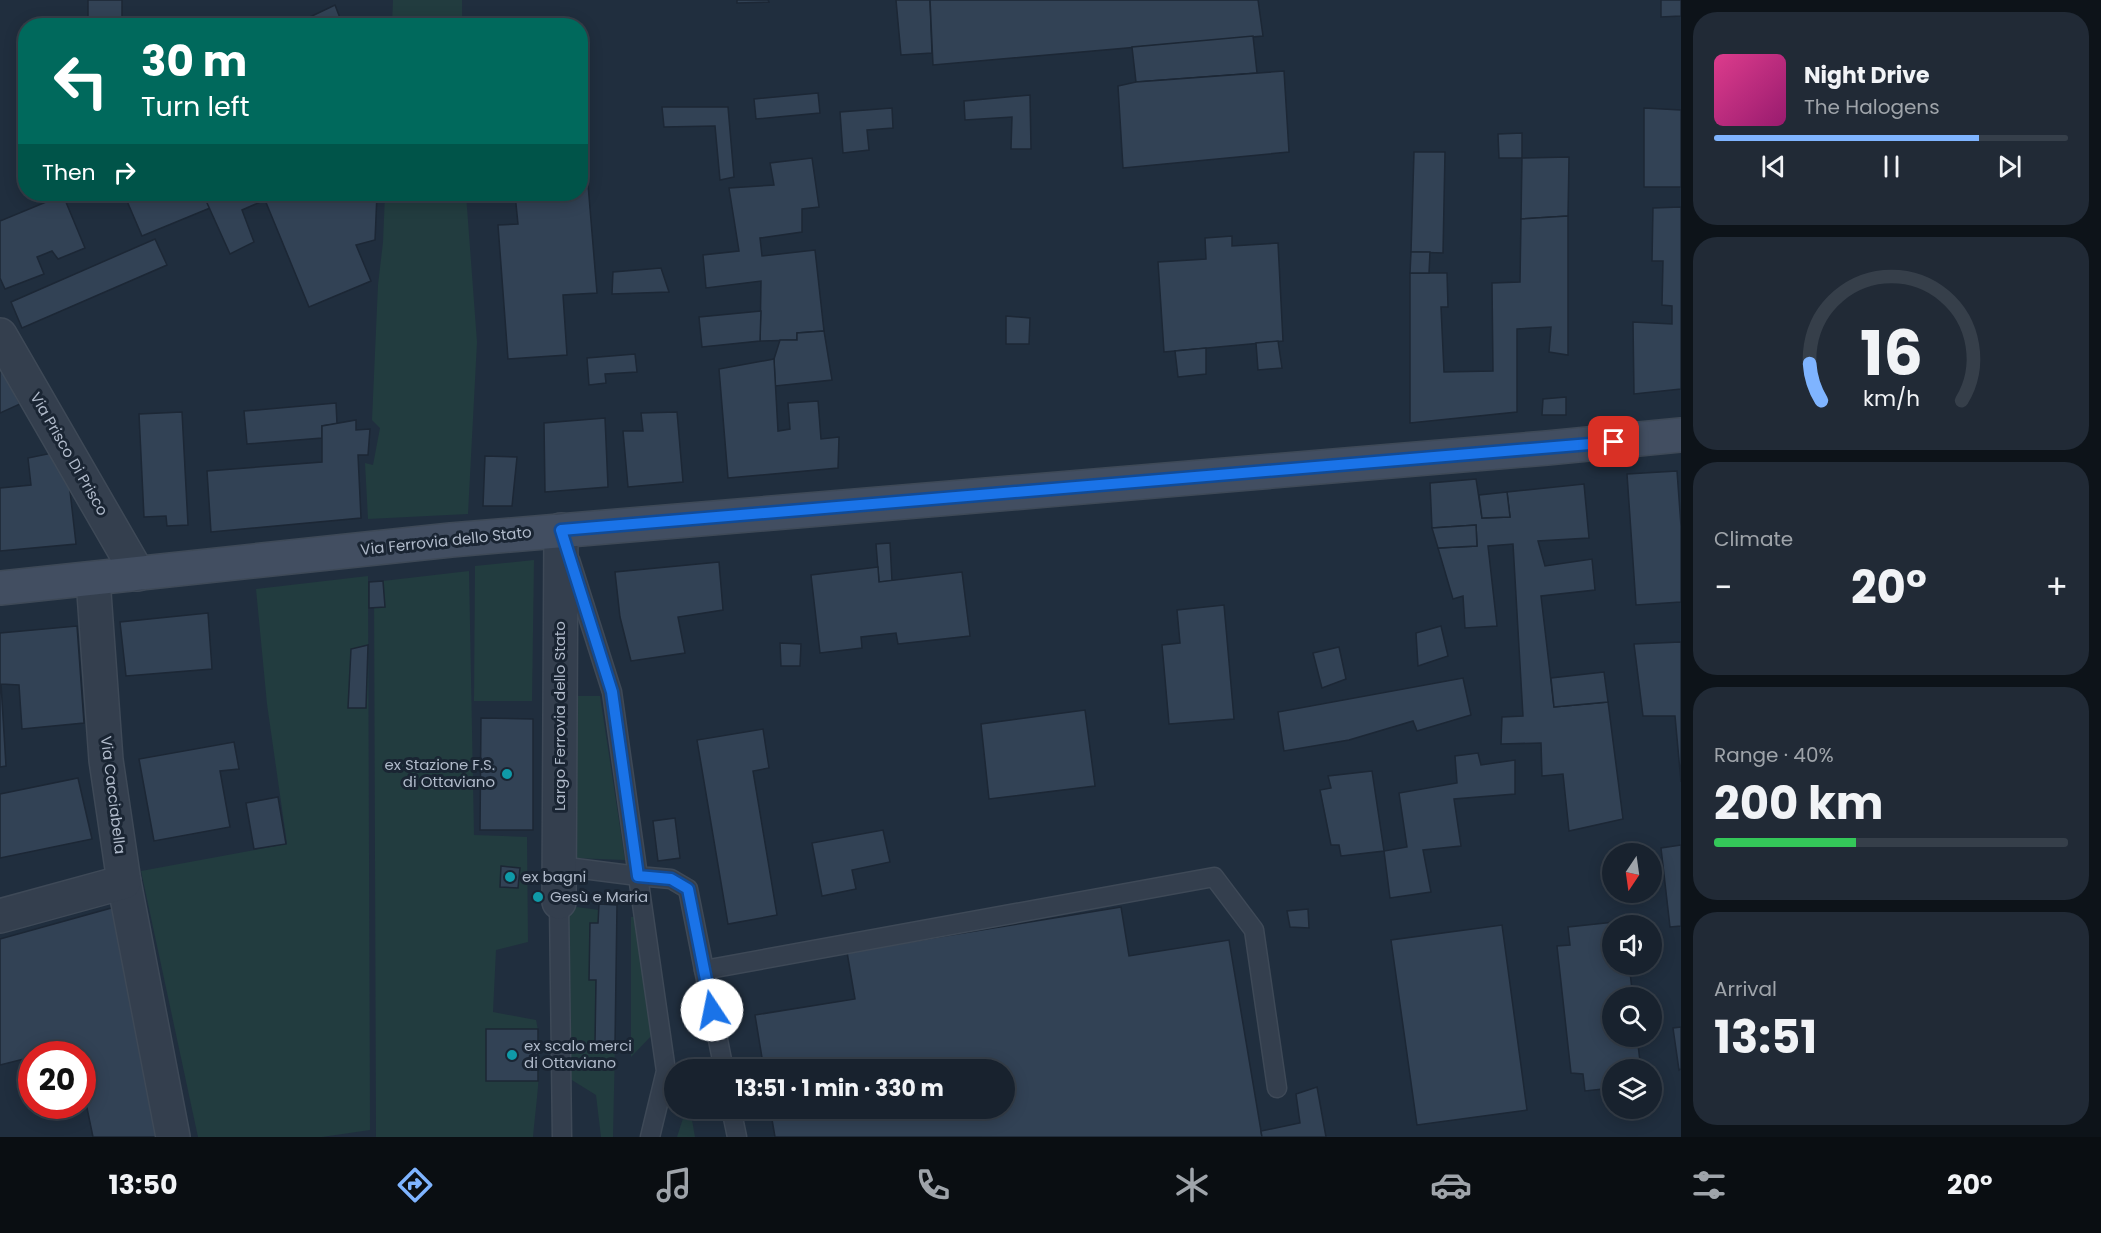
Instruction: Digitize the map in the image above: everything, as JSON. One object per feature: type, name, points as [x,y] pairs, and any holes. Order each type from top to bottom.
[{"type":"main road","name":"Via Ferrovia dello Stato","points":[[0,588],[451,540],[1681,435]]},
{"type":"street","name":"Via Prisco Di Prisco","points":[[0,335],[138,574]]},
{"type":"street","name":"Largo Ferrovia dello Stato","points":[[559,902],[561,530]]},
{"type":"street","name":"Via Cacciabella","points":[[93,579],[106,760],[124,882],[173,1137]]},
{"type":"street","points":[[0,916],[124,882]]},
{"type":"lane","points":[[561,530],[612,692],[666,1071],[650,1137]]},
{"type":"lane","points":[[559,866],[671,879],[688,889],[722,1059]]},
{"type":"lane","points":[[704,970],[1214,877],[1254,930],[1277,1088]]},
{"type":"lane","points":[[559,902],[562,1137]]},
{"type":"lane","points":[[733,1119],[737,1137]]},
{"type":"green space","points":[[393,0],[462,0],[462,18],[392,18]]},
{"type":"green space","points":[[385,201],[467,201],[477,342],[468,514],[368,519],[365,463],[373,465],[380,428],[372,420],[378,285]]},
{"type":"green space","points":[[534,560],[532,701],[474,701],[475,566]]},
{"type":"green space","points":[[469,571],[474,835],[527,837],[528,942],[496,950],[493,1012],[536,1020],[539,1063],[533,1137],[376,1137],[374,582]]},
{"type":"green space","points":[[368,576],[370,1130],[322,1137],[198,1137],[141,871],[287,844],[267,704],[256,589]]},
{"type":"green space","points":[[571,696],[600,696],[625,860],[573,858]]},
{"type":"green space","points":[[569,906],[599,910],[598,923],[590,924],[589,980],[596,980],[595,1043],[615,1044],[613,1137],[601,1137],[596,1095],[567,1077]]},
{"type":"green space","points":[[631,917],[639,917],[653,1034],[631,1057]]},
{"type":"green space","points":[[683,1119],[692,1119],[695,1137],[677,1137]]},
{"type":"building","points":[[88,0],[122,0],[122,18],[88,18]]},
{"type":"building","points":[[737,0],[768,0],[769,2],[737,3]]},
{"type":"building","points":[[896,0],[930,0],[932,53],[901,55]]},
{"type":"building","points":[[930,0],[1258,0],[1263,36],[933,65]]},
{"type":"building","points":[[1661,0],[1681,0],[1681,16],[1661,17]]},
{"type":"building","points":[[335,5],[340,18],[308,18]]},
{"type":"building","points":[[1253,36],[1257,73],[1136,82],[1132,47]]},
{"type":"building","points":[[1284,71],[1289,152],[1123,168],[1118,86],[1136,82]]},
{"type":"building","points":[[818,93],[820,113],[756,119],[754,99]]},
{"type":"building","points":[[1030,95],[1031,149],[1011,149],[1012,117],[965,120],[964,101]]},
{"type":"building","points":[[662,107],[728,107],[734,177],[720,180],[715,126],[664,127]]},
{"type":"building","points":[[892,108],[893,128],[867,130],[869,150],[843,153],[840,112]]},
{"type":"building","points":[[1644,108],[1681,110],[1681,187],[1644,187]]},
{"type":"building","points":[[1522,133],[1522,158],[1499,158],[1498,134]]},
{"type":"building","points":[[1414,152],[1445,152],[1443,253],[1411,252]]},
{"type":"building","points":[[1569,157],[1568,216],[1521,219],[1522,158]]},
{"type":"building","points":[[812,158],[819,207],[802,209],[802,232],[760,238],[762,256],[815,250],[824,331],[797,333],[797,340],[760,341],[761,281],[706,288],[703,255],[739,251],[729,188],[774,185],[770,163]]},
{"type":"building","points":[[588,184],[597,293],[563,295],[567,355],[508,359],[498,225],[518,224],[516,201],[588,201]]},
{"type":"building","points":[[48,201],[65,201],[85,248],[58,259],[52,251],[37,257],[44,274],[5,289],[0,278],[0,221]]},
{"type":"building","points":[[127,201],[206,201],[210,208],[142,236]]},
{"type":"building","points":[[206,201],[263,201],[242,210],[254,242],[230,254]]},
{"type":"building","points":[[265,201],[377,201],[375,240],[356,245],[371,281],[309,307]]},
{"type":"building","points":[[1681,207],[1681,389],[1634,394],[1633,322],[1672,324],[1672,306],[1662,305],[1663,261],[1652,261],[1653,208]]},
{"type":"building","points":[[1568,216],[1568,355],[1549,352],[1551,327],[1517,329],[1517,412],[1410,423],[1410,273],[1447,273],[1448,307],[1441,307],[1444,372],[1493,371],[1492,283],[1520,282],[1521,219]]},
{"type":"building","points":[[1232,236],[1232,246],[1278,243],[1283,341],[1164,352],[1158,262],[1206,259],[1205,238]]},
{"type":"building","points":[[155,239],[167,265],[22,328],[11,302]]},
{"type":"building","points":[[1411,252],[1430,252],[1429,273],[1410,273]]},
{"type":"building","points":[[661,268],[669,292],[612,294],[613,272]]},
{"type":"building","points":[[761,311],[760,341],[702,347],[699,317]]},
{"type":"building","points":[[1006,316],[1030,318],[1029,344],[1006,344]]},
{"type":"building","points":[[824,331],[832,380],[775,386],[774,359],[780,340],[797,340],[797,333]]},
{"type":"building","points":[[1278,341],[1282,368],[1258,370],[1256,343]]},
{"type":"building","points":[[1206,348],[1206,374],[1178,377],[1175,351]]},
{"type":"building","points":[[635,354],[637,372],[605,374],[606,383],[589,385],[587,358]]},
{"type":"building","points":[[774,359],[778,431],[790,429],[788,403],[818,401],[821,439],[839,437],[838,468],[728,478],[719,369]]},
{"type":"building","points":[[0,366],[20,404],[0,413]]},
{"type":"building","points":[[1566,397],[1566,415],[1542,415],[1543,399]]},
{"type":"building","points":[[336,403],[337,424],[322,426],[322,438],[247,444],[244,411]]},
{"type":"building","points":[[182,412],[188,525],[167,526],[166,516],[144,517],[139,414]]},
{"type":"building","points":[[677,412],[683,482],[628,487],[623,431],[643,431],[641,413]]},
{"type":"building","points":[[605,418],[608,487],[545,492],[544,423]]},
{"type":"building","points":[[356,420],[356,430],[370,429],[368,455],[358,455],[361,518],[211,532],[207,471],[322,462],[322,426]]},
{"type":"building","points":[[52,453],[69,482],[76,544],[0,551],[0,488],[31,485],[28,458]]},
{"type":"building","points":[[485,456],[517,457],[512,506],[483,506]]},
{"type":"building","points":[[1677,471],[1681,526],[1681,602],[1636,605],[1627,474]]},
{"type":"building","points":[[1476,479],[1482,518],[1510,517],[1507,492],[1584,484],[1589,538],[1538,541],[1545,566],[1592,559],[1595,590],[1541,596],[1554,707],[1608,702],[1623,819],[1569,831],[1563,774],[1542,776],[1541,743],[1501,744],[1502,717],[1523,716],[1513,544],[1488,546],[1497,626],[1465,628],[1463,596],[1453,599],[1438,548],[1477,546],[1476,525],[1432,528],[1430,483]]},
{"type":"building","points":[[1507,492],[1510,517],[1482,518],[1479,495]]},
{"type":"building","points":[[1476,525],[1477,546],[1438,548],[1432,528]]},
{"type":"building","points":[[890,543],[892,581],[879,582],[876,544]]},
{"type":"building","points":[[719,562],[723,610],[678,617],[685,653],[631,661],[620,617],[615,572]]},
{"type":"building","points":[[878,567],[879,582],[962,572],[970,636],[898,644],[896,633],[861,637],[862,648],[820,653],[811,575]]},
{"type":"building","points":[[383,581],[385,607],[369,608],[369,582]]},
{"type":"building","points":[[1224,605],[1234,719],[1169,724],[1162,645],[1180,643],[1177,610]]},
{"type":"building","points":[[208,613],[212,669],[126,676],[120,622]]},
{"type":"building","points":[[77,626],[84,723],[22,729],[19,685],[1,684],[6,766],[0,767],[0,633]]},
{"type":"building","points":[[1441,626],[1448,656],[1418,666],[1416,633]]},
{"type":"building","points":[[1681,642],[1681,782],[1675,716],[1643,716],[1634,644]]},
{"type":"building","points":[[780,643],[801,644],[800,666],[781,666]]},
{"type":"building","points":[[368,645],[366,708],[348,708],[351,649]]},
{"type":"building","points":[[1339,647],[1346,679],[1322,688],[1313,653]]},
{"type":"building","points":[[1604,672],[1608,702],[1554,707],[1551,678]]},
{"type":"building","points":[[1463,678],[1471,715],[1417,731],[1413,721],[1349,740],[1284,751],[1278,712]]},
{"type":"building","points":[[1085,710],[1095,786],[989,799],[981,724]]},
{"type":"building","name":"ex Stazione F.S. di Ottaviano","points":[[481,718],[533,719],[533,830],[480,830]]},
{"type":"building","points":[[763,729],[769,768],[753,771],[777,915],[728,924],[697,740]]},
{"type":"building","points":[[234,742],[239,769],[220,771],[230,827],[154,841],[139,759]]},
{"type":"building","points":[[1478,753],[1481,765],[1515,760],[1515,794],[1454,799],[1461,846],[1423,850],[1431,892],[1390,898],[1384,851],[1407,847],[1399,793],[1457,783],[1455,756]]},
{"type":"building","points":[[1372,771],[1384,851],[1341,856],[1339,845],[1331,845],[1320,790],[1331,788],[1328,776]]},
{"type":"building","points":[[78,778],[92,839],[0,858],[0,794]]},
{"type":"building","points":[[278,797],[286,844],[254,849],[246,803]]},
{"type":"building","points":[[675,818],[680,858],[658,861],[653,821]]},
{"type":"building","points":[[883,830],[890,862],[852,870],[856,889],[822,896],[812,843]]},
{"type":"building","points":[[1681,845],[1681,926],[1670,927],[1662,848]]},
{"type":"building","name":"ex bagni","points":[[501,866],[520,868],[518,888],[500,887]]},
{"type":"building","points":[[599,904],[617,905],[615,1044],[595,1043],[596,980],[589,980],[590,923],[598,923]]},
{"type":"building","points":[[115,907],[158,1137],[93,1137],[89,1119],[96,1119],[96,1041],[18,1041],[18,1060],[0,1065],[0,939]]},
{"type":"building","points":[[1121,907],[1129,956],[1229,940],[1262,1137],[775,1137],[772,1119],[1015,1119],[1015,1059],[762,1059],[755,1015],[855,999],[847,952]]},
{"type":"building","points":[[1308,909],[1309,928],[1290,927],[1287,911]]},
{"type":"building","points":[[1602,923],[1602,975],[1630,975],[1632,987],[1602,987],[1602,1047],[1638,1047],[1640,1059],[1602,1059],[1602,1089],[1585,1091],[1583,1074],[1571,1073],[1557,946],[1570,945],[1568,927]]},
{"type":"building","points":[[1502,925],[1527,1110],[1417,1125],[1391,940]]},
{"type":"building","points":[[1681,1027],[1681,1069],[1679,1070],[1673,1028]]},
{"type":"building","name":"ex scalo merci di Ottaviano","points":[[486,1029],[538,1029],[538,1081],[486,1081]]},
{"type":"building","points":[[1317,1087],[1326,1137],[1262,1137],[1261,1131],[1300,1123],[1296,1094]]},
{"type":"place","name":"ex Stazione F.S. di Ottaviano","points":[[507,774]]},
{"type":"place","name":"ex bagni","points":[[510,877]]},
{"type":"place","name":"Gesù e Maria","points":[[538,897]]},
{"type":"place","name":"ex scalo merci di Ottaviano","points":[[512,1055]]},
{"type":"route","points":[[712,1010],[688,889],[671,879],[638,876],[612,692],[561,530],[1614,442]]}]
